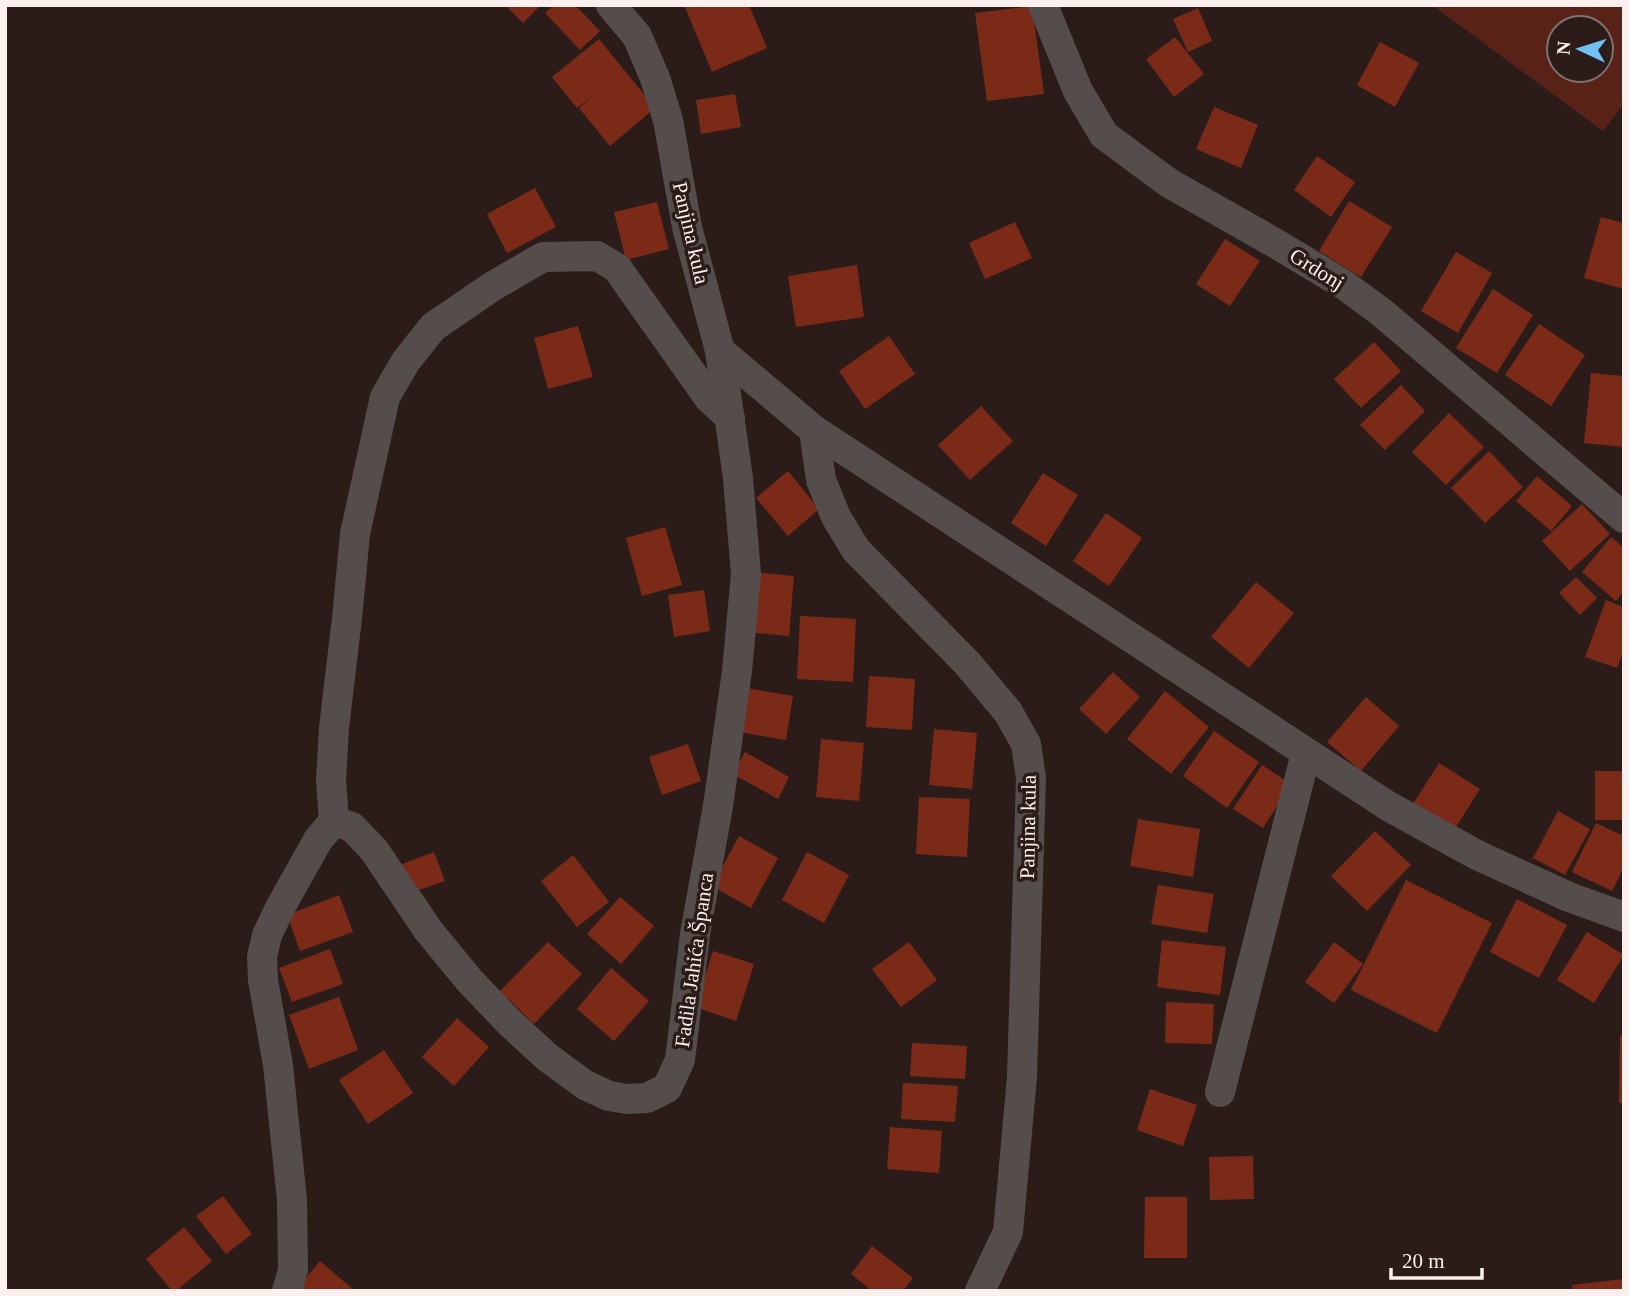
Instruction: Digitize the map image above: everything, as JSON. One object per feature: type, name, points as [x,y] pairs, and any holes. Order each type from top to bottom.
[{"type":"street","name":"Panjina kula","points":[[611,5],[637,36],[655,78],[668,120],[687,227],[720,352]]},
{"type":"street","name":"Grdonj","points":[[1044,5],[1078,91],[1104,135],[1169,183],[1343,284],[1381,312],[1624,518]]},
{"type":"street","points":[[287,1291],[293,1270],[292,1200],[278,1065],[263,980],[262,957],[267,935],[281,905],[318,840],[334,821],[331,780],[334,728],[355,534],[385,397],[406,360],[433,327],[493,286],[543,257],[597,256],[617,268],[709,398],[730,418]]},
{"type":"street","name":"Fadila Jahića Španca","points":[[334,821],[352,827],[374,850],[428,930],[461,970],[510,1023],[547,1057],[585,1085],[609,1096],[647,1098],[667,1088],[680,1060],[695,934],[718,806],[737,671],[746,574],[738,478],[720,352]]},
{"type":"street","points":[[720,352],[814,430],[1388,806],[1477,855],[1569,897],[1624,917]]},
{"type":"street","name":"Panjina kula","points":[[814,430],[821,480],[836,517],[856,550],[967,663],[1008,712],[1026,744],[1031,778],[1023,1077],[1008,1231],[980,1291]]},
{"type":"street","points":[[1220,1092],[1306,753]]},
{"type":"shaded area","points":[[1432,5],[1624,5],[1624,104],[1603,131]]},
{"type":"building","points":[[505,5],[541,5],[523,23]]},
{"type":"building","points":[[553,5],[575,5],[600,31],[580,50],[545,13]]},
{"type":"building","points":[[684,5],[749,5],[767,48],[712,72]]},
{"type":"building","points":[[1032,6],[1044,94],[987,101],[975,13]]},
{"type":"building","points":[[1198,8],[1212,41],[1188,52],[1173,19]]},
{"type":"building","points":[[1175,37],[1204,74],[1174,97],[1146,59]]},
{"type":"building","points":[[599,39],[655,108],[610,146],[579,108],[595,94],[577,108],[552,77]]},
{"type":"building","points":[[1380,42],[1419,63],[1395,107],[1357,85]]},
{"type":"building","points":[[735,94],[741,127],[701,134],[696,100]]},
{"type":"building","points":[[1214,107],[1258,125],[1241,168],[1196,149]]},
{"type":"building","points":[[1317,156],[1355,182],[1331,217],[1294,190]]},
{"type":"building","points":[[535,188],[556,227],[507,253],[487,214]]},
{"type":"building","points":[[1349,201],[1392,227],[1361,277],[1319,251]]},
{"type":"building","points":[[657,202],[669,249],[626,260],[614,212]]},
{"type":"building","points":[[1601,217],[1624,223],[1624,289],[1584,278]]},
{"type":"building","points":[[1015,222],[1032,258],[985,279],[969,243]]},
{"type":"building","points":[[1225,239],[1260,261],[1230,306],[1196,284]]},
{"type":"building","points":[[1456,252],[1492,273],[1458,333],[1421,311]]},
{"type":"building","points":[[857,265],[864,317],[796,327],[788,276]]},
{"type":"building","points":[[1493,289],[1533,315],[1497,373],[1456,348]]},
{"type":"building","points":[[1539,324],[1585,355],[1551,406],[1505,375]]},
{"type":"building","points":[[578,326],[593,377],[548,389],[534,338]]},
{"type":"building","points":[[889,336],[915,374],[865,409],[839,371]]},
{"type":"building","points":[[1374,342],[1401,371],[1361,408],[1334,379]]},
{"type":"building","points":[[1591,373],[1624,376],[1624,447],[1584,443]]},
{"type":"building","points":[[1401,385],[1425,411],[1385,450],[1360,425]]},
{"type":"building","points":[[981,406],[1013,441],[970,480],[938,445]]},
{"type":"building","points":[[1449,413],[1484,447],[1446,485],[1412,452]]},
{"type":"building","points":[[1489,451],[1523,487],[1485,523],[1451,488]]},
{"type":"building","points":[[788,471],[819,509],[788,536],[756,498]]},
{"type":"building","points":[[1043,473],[1078,495],[1046,546],[1011,523]]},
{"type":"building","points":[[1537,476],[1572,506],[1551,531],[1516,501]]},
{"type":"building","points":[[1582,504],[1610,534],[1570,571],[1542,541]]},
{"type":"building","points":[[1106,513],[1142,538],[1109,586],[1073,561]]},
{"type":"building","points":[[665,527],[682,585],[642,596],[626,538]]},
{"type":"building","points":[[1611,537],[1624,548],[1624,591],[1616,601],[1582,572]]},
{"type":"building","points":[[751,572],[794,576],[789,636],[746,632]]},
{"type":"building","points":[[1576,577],[1597,598],[1580,615],[1559,593]]},
{"type":"building","points":[[1256,582],[1294,613],[1249,668],[1211,637]]},
{"type":"building","points":[[704,590],[710,631],[674,637],[668,595]]},
{"type":"building","points":[[1606,600],[1624,607],[1624,650],[1617,668],[1585,657]]},
{"type":"building","points":[[800,616],[856,619],[853,682],[797,679]]},
{"type":"building","points":[[1113,672],[1140,697],[1106,734],[1079,709]]},
{"type":"building","points":[[869,676],[915,679],[912,730],[866,727]]},
{"type":"building","points":[[746,688],[793,696],[786,740],[739,732]]},
{"type":"building","points":[[1165,691],[1209,727],[1171,774],[1127,739]]},
{"type":"building","points":[[1366,697],[1399,726],[1361,771],[1327,742]]},
{"type":"building","points":[[934,729],[977,733],[972,789],[929,785]]},
{"type":"building","points":[[1214,731],[1259,762],[1227,808],[1183,776]]},
{"type":"building","points":[[821,739],[864,743],[859,801],[816,797]]},
{"type":"building","points":[[688,744],[701,781],[662,795],[649,757]]},
{"type":"building","points":[[745,752],[789,777],[778,799],[733,774]]},
{"type":"building","points":[[1439,763],[1480,789],[1449,838],[1408,812]]},
{"type":"building","points":[[1262,765],[1291,784],[1263,828],[1233,809]]},
{"type":"building","points":[[1595,771],[1624,771],[1624,820],[1595,820]]},
{"type":"building","points":[[919,797],[970,799],[967,857],[916,854]]},
{"type":"building","points":[[1558,811],[1590,829],[1565,875],[1533,858]]},
{"type":"building","points":[[1138,819],[1200,829],[1193,877],[1130,866]]},
{"type":"building","points":[[1596,823],[1624,836],[1624,867],[1612,891],[1572,872]]},
{"type":"building","points":[[1375,831],[1411,865],[1367,911],[1331,876]]},
{"type":"building","points":[[739,836],[778,858],[751,908],[712,886]]},
{"type":"building","points":[[434,852],[445,881],[407,894],[397,866]]},
{"type":"building","points":[[807,852],[849,875],[824,923],[782,900]]},
{"type":"building","points":[[573,855],[609,902],[577,927],[541,881]]},
{"type":"building","points":[[1406,880],[1492,923],[1437,1033],[1351,990]]},
{"type":"building","points":[[1158,885],[1214,894],[1207,933],[1151,924]]},
{"type":"building","points":[[339,895],[353,932],[300,951],[287,915]]},
{"type":"building","points":[[620,897],[654,926],[621,964],[587,934]]},
{"type":"building","points":[[1517,899],[1567,925],[1539,978],[1490,952]]},
{"type":"building","points":[[1587,932],[1624,955],[1594,1003],[1557,980]]},
{"type":"building","points":[[1162,940],[1226,947],[1220,995],[1157,987]]},
{"type":"building","points":[[548,942],[582,974],[534,1024],[500,991]]},
{"type":"building","points":[[909,942],[937,980],[901,1007],[872,969]]},
{"type":"building","points":[[1334,942],[1363,964],[1334,1003],[1305,982]]},
{"type":"building","points":[[330,949],[343,984],[292,1002],[279,968]]},
{"type":"building","points":[[713,951],[754,964],[736,1021],[695,1007]]},
{"type":"building","points":[[611,968],[649,1001],[614,1041],[577,1009]]},
{"type":"building","points":[[339,997],[358,1050],[309,1069],[289,1015]]},
{"type":"building","points":[[1166,1002],[1214,1004],[1212,1044],[1165,1043]]},
{"type":"building","points":[[457,1018],[489,1047],[454,1086],[422,1057]]},
{"type":"building","points":[[1620,1035],[1624,1035],[1624,1103],[1619,1103]]},
{"type":"building","points":[[912,1043],[967,1046],[965,1079],[910,1076]]},
{"type":"building","points":[[384,1050],[413,1093],[368,1124],[339,1080]]},
{"type":"building","points":[[903,1083],[958,1086],[955,1122],[901,1119]]},
{"type":"building","points":[[1150,1089],[1197,1105],[1183,1146],[1137,1130]]},
{"type":"building","points":[[890,1127],[942,1131],[939,1173],[887,1169]]},
{"type":"building","points":[[1253,1156],[1254,1199],[1210,1200],[1209,1157]]},
{"type":"building","points":[[223,1196],[252,1234],[226,1254],[196,1216]]},
{"type":"building","points":[[1145,1197],[1187,1197],[1187,1258],[1144,1258]]},
{"type":"building","points":[[184,1227],[212,1261],[176,1291],[172,1291],[146,1259]]},
{"type":"building","points":[[872,1246],[913,1278],[903,1291],[872,1291],[851,1274]]},
{"type":"building","points":[[320,1261],[355,1291],[295,1291]]},
{"type":"building","points":[[1624,1279],[1624,1291],[1573,1291],[1572,1285]]}]
